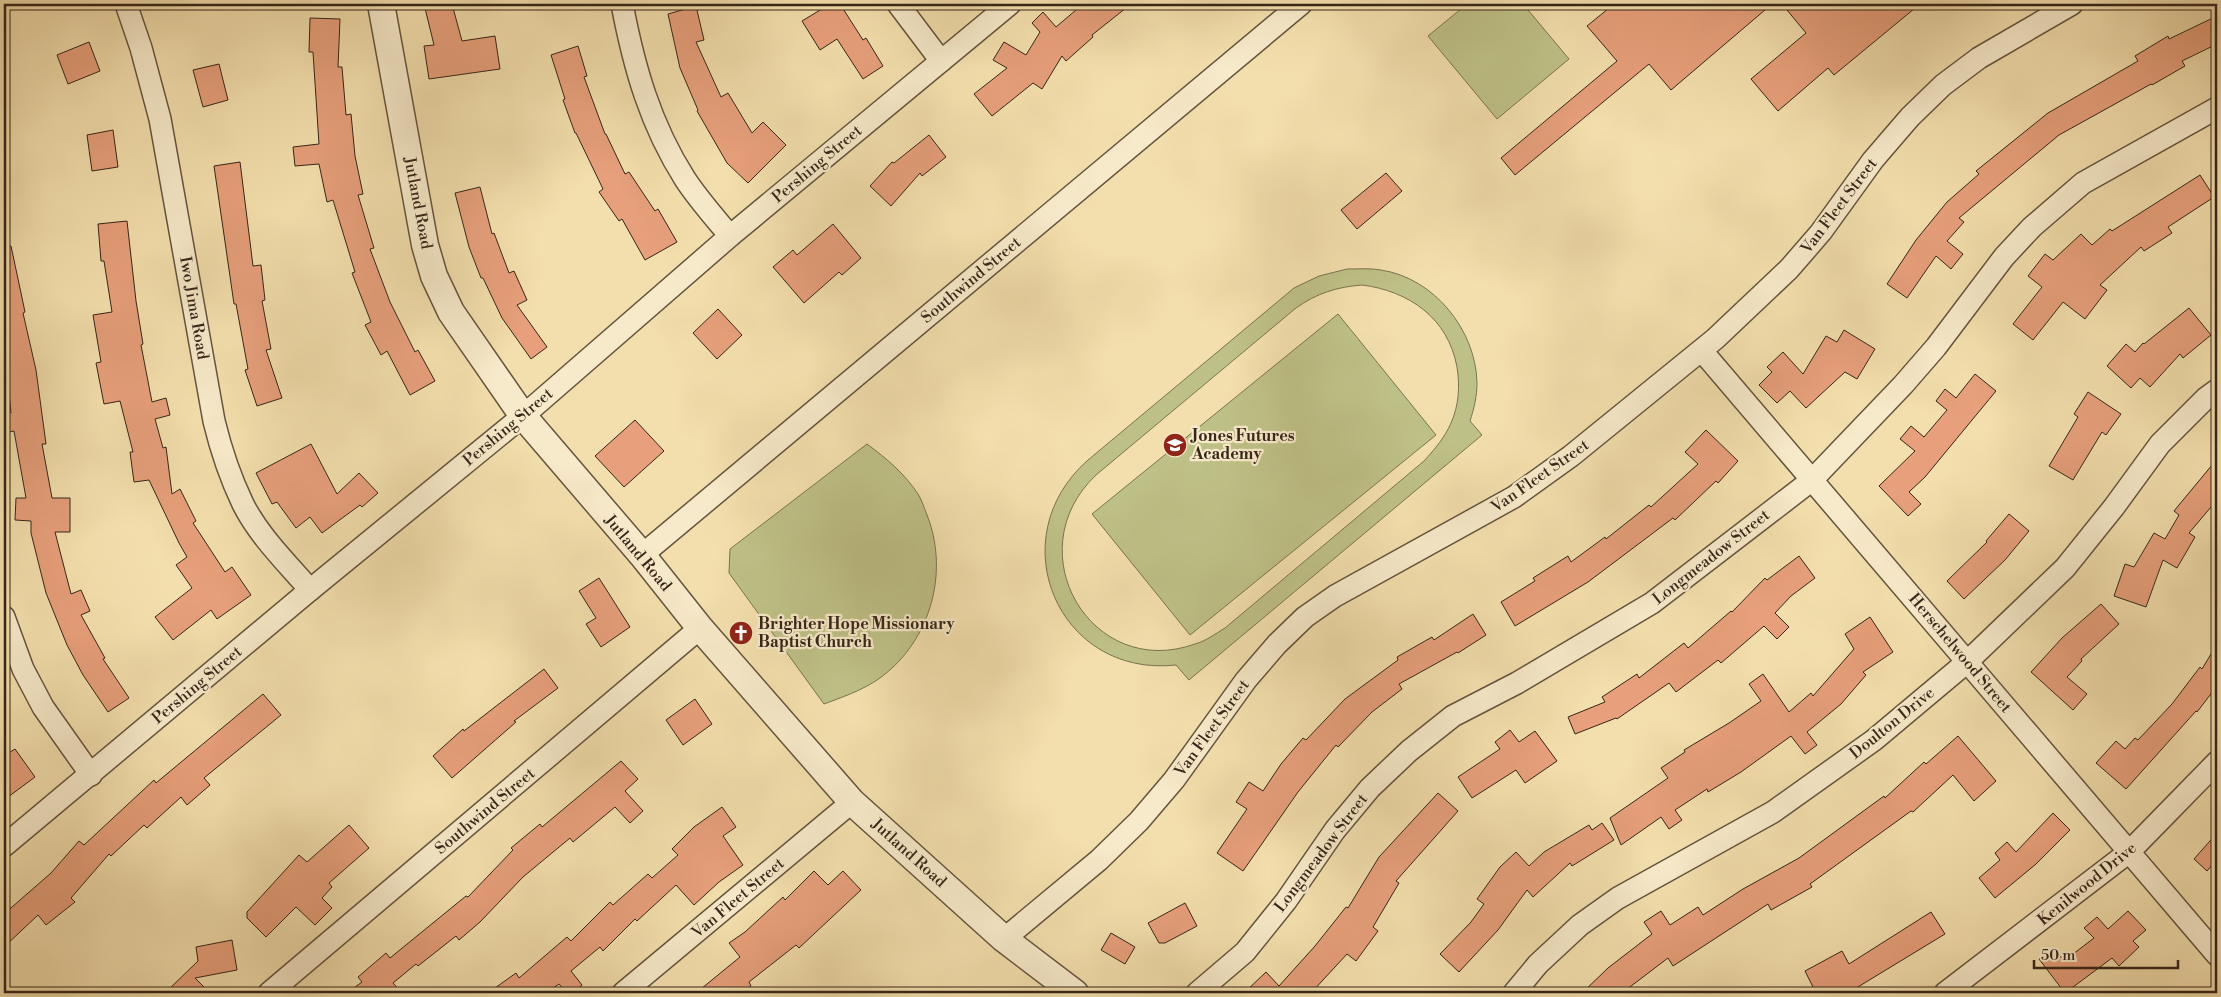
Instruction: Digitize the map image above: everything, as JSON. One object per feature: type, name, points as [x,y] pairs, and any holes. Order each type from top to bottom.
[{"type":"street","name":"Iwo Jima Road","points":[[126,4],[141,48],[160,119],[214,420],[224,461],[244,506],[264,537],[310,590]]},
{"type":"street","name":"Jutland Road","points":[[381,4],[425,245],[434,276],[451,312],[523,416],[642,555],[700,628],[852,802],[1004,939],[1075,993]]},
{"type":"street","points":[[622,4],[631,52],[654,121],[686,180],[730,236]]},
{"type":"street","points":[[898,4],[941,61]]},
{"type":"street","name":"Pershing Street","points":[[4,846],[310,590],[523,416],[730,236],[1010,4]]},
{"type":"street","name":"Southwind Street","points":[[642,555],[1301,4]]},
{"type":"street","name":"Van Fleet Street","points":[[1004,939],[1099,860],[1139,821],[1174,780],[1246,680],[1277,644],[1306,617],[1335,596],[1514,497],[1571,456],[1702,351],[1789,269],[1821,232],[1873,160],[1910,117],[1943,86],[1979,58],[2072,4]]},
{"type":"street","name":"Longmeadow Street","points":[[1197,993],[1245,952],[1286,901],[1335,830],[1370,788],[1409,751],[1453,716],[1517,682],[1652,603],[1812,480],[1903,385],[1936,347],[2004,256],[2032,227],[2082,183],[2217,108]]},
{"type":"street","name":"Herschelwood Street","points":[[1702,351],[2217,955]]},
{"type":"street","name":"Doulton Drive","points":[[1514,993],[1538,964],[1580,925],[1618,898],[1773,812],[1874,740],[1967,662],[2065,568],[2114,507],[2160,444],[2206,398],[2217,390]]},
{"type":"street","points":[[4,617],[23,669],[43,707],[91,775]]},
{"type":"street","name":"Southwind Street","points":[[269,993],[700,628]]},
{"type":"street","name":"Kenilwood Drive","points":[[1945,993],[2130,852],[2217,762]]},
{"type":"street","name":"Van Fleet Street","points":[[623,993],[852,802]]},
{"type":"green space","points":[[1467,4],[1523,4],[1569,59],[1497,119],[1428,36]]},
{"type":"green space","points":[[1347,269],[1381,270],[1400,275],[1434,295],[1460,326],[1469,344],[1475,363],[1477,383],[1470,421],[1482,435],[1189,680],[1176,665],[1135,663],[1100,649],[1073,626],[1054,597],[1046,563],[1048,527],[1061,492],[1088,460],[1294,288],[1319,276]],"holes":[[[1362,285],[1395,293],[1424,310],[1445,334],[1452,350],[1458,374],[1457,402],[1449,428],[1432,452],[1424,461],[1225,628],[1207,639],[1195,644],[1158,651],[1125,644],[1097,627],[1076,602],[1065,572],[1063,539],[1073,506],[1096,475],[1296,308],[1320,295],[1344,287]]]},
{"type":"green space","points":[[1338,314],[1436,435],[1190,635],[1092,514]]},
{"type":"green space","points":[[867,444],[901,473],[913,486],[922,501],[933,535],[936,556],[933,598],[917,636],[905,654],[891,669],[868,686],[824,704],[729,573],[730,549]]},
{"type":"building","points":[[424,4],[452,4],[462,41],[495,36],[500,69],[429,79],[424,46],[434,45]]},
{"type":"building","points":[[830,4],[840,4],[863,40],[866,38],[883,66],[863,79],[837,39],[820,50],[802,21]]},
{"type":"building","points":[[1083,4],[1131,4],[1092,35],[1093,37],[1066,61],[1062,56],[1042,89],[1033,83],[992,116],[974,94],[1007,68],[993,60],[1004,42],[1026,55],[1040,32],[1032,23],[1043,12],[1056,27]]},
{"type":"building","points":[[1614,4],[1772,4],[1671,90],[1649,64],[1515,175],[1501,158],[1617,61],[1587,26]]},
{"type":"building","points":[[1782,4],[1920,4],[1834,75],[1828,68],[1778,111],[1751,79],[1806,33]]},
{"type":"building","points":[[696,6],[704,40],[696,42],[721,97],[728,93],[752,133],[763,122],[786,145],[748,183],[727,163],[697,111],[680,68],[668,14]]},
{"type":"building","points":[[2217,16],[2217,44],[2182,61],[2185,66],[2059,135],[1959,218],[1964,222],[1947,241],[1963,254],[1951,269],[1936,256],[1907,298],[1887,284],[1916,240],[1947,202],[1979,174],[1976,171],[2048,113],[2138,61],[2135,56],[2168,36],[2169,39]]},
{"type":"building","points":[[310,18],[340,19],[338,67],[342,67],[346,115],[351,114],[355,156],[363,194],[358,195],[374,248],[370,249],[390,302],[415,352],[418,350],[435,381],[410,395],[387,351],[381,355],[365,325],[371,322],[352,273],[355,272],[333,200],[327,202],[319,164],[295,166],[293,147],[319,144],[313,52],[309,52]]},
{"type":"building","points":[[89,42],[100,71],[68,84],[57,55]]},
{"type":"building","points":[[578,46],[587,76],[584,77],[605,134],[625,174],[629,172],[655,211],[658,209],[677,242],[645,260],[622,219],[619,221],[599,192],[603,189],[575,133],[563,100],[565,99],[551,55]]},
{"type":"building","points":[[219,64],[228,100],[203,107],[193,70]]},
{"type":"building","points":[[113,130],[118,167],[92,171],[87,135]]},
{"type":"building","points":[[929,135],[946,157],[922,176],[920,173],[891,206],[870,186],[892,162],[894,163]]},
{"type":"building","points":[[240,162],[253,266],[261,265],[265,300],[262,301],[271,349],[266,350],[282,398],[257,406],[245,370],[248,369],[236,304],[234,304],[214,166]]},
{"type":"building","points":[[1386,173],[1402,191],[1357,229],[1341,210]]},
{"type":"building","points":[[2200,175],[2214,197],[2168,227],[2172,233],[2144,251],[2141,247],[2100,285],[2107,290],[2085,319],[2063,302],[2033,340],[2013,324],[2042,287],[2028,276],[2045,254],[2053,260],[2081,234],[2092,245],[2110,229],[2112,231]]},
{"type":"building","points":[[480,187],[492,234],[494,233],[509,273],[514,271],[527,300],[517,305],[547,347],[531,359],[502,318],[483,278],[481,278],[469,247],[455,193]]},
{"type":"building","points":[[127,221],[143,344],[141,345],[152,402],[166,398],[170,415],[155,419],[163,448],[166,447],[172,494],[180,489],[196,521],[193,523],[225,572],[232,567],[251,595],[217,619],[211,610],[173,640],[155,617],[192,588],[176,565],[187,557],[149,480],[134,482],[130,452],[133,452],[120,401],[104,404],[96,363],[101,362],[93,315],[112,312],[104,261],[101,261],[98,224]]},
{"type":"building","points":[[833,224],[861,258],[842,275],[839,272],[804,303],[773,267],[793,250],[797,255]]},
{"type":"building","points":[[4,246],[11,246],[25,312],[23,313],[36,370],[46,444],[42,444],[52,498],[70,498],[70,532],[55,532],[71,594],[81,590],[90,611],[81,615],[105,658],[103,659],[129,698],[108,712],[83,675],[67,645],[46,593],[31,533],[31,521],[15,520],[16,498],[26,498],[14,431],[4,433],[4,414],[11,413],[7,374],[9,374],[4,344]]},
{"type":"building","points":[[2189,308],[2211,335],[2183,358],[2180,354],[2150,387],[2140,378],[2131,388],[2107,366],[2126,344],[2135,352],[2143,343]]},
{"type":"building","points":[[718,309],[742,335],[717,359],[693,333]]},
{"type":"building","points":[[1844,330],[1875,349],[1857,379],[1845,372],[1806,408],[1790,391],[1777,403],[1759,385],[1772,372],[1767,367],[1783,352],[1803,374],[1826,336],[1837,342]]},
{"type":"building","points":[[1975,374],[1996,391],[1925,477],[1909,492],[1921,504],[1908,516],[1879,486],[1915,451],[1900,439],[1911,426],[1924,437],[1947,410],[1936,401],[1945,389],[1956,398]]},
{"type":"building","points":[[2088,392],[2121,414],[2106,435],[2102,432],[2073,480],[2049,466],[2078,417],[2074,414]]},
{"type":"building","points":[[635,420],[664,451],[624,487],[595,456]]},
{"type":"building","points":[[1706,430],[1738,461],[1718,483],[1716,481],[1675,520],[1673,518],[1588,582],[1515,626],[1501,602],[1535,581],[1533,578],[1568,556],[1571,562],[1605,537],[1606,539],[1649,505],[1651,507],[1698,464],[1685,452]]},
{"type":"building","points":[[311,444],[337,494],[359,473],[378,493],[362,507],[360,505],[322,533],[310,517],[296,528],[277,502],[272,504],[256,473]]},
{"type":"building","points":[[2217,459],[2217,500],[2189,533],[2195,537],[2177,568],[2163,560],[2146,607],[2114,596],[2125,564],[2134,567],[2154,533],[2165,539],[2179,515],[2174,511]]},
{"type":"building","points":[[2009,514],[2029,531],[2005,560],[1964,599],[1947,581],[1987,542]]},
{"type":"building","points":[[1799,556],[1815,578],[1791,596],[1775,613],[1789,627],[1777,639],[1764,626],[1721,663],[1718,660],[1676,692],[1669,683],[1617,719],[1575,734],[1568,717],[1605,702],[1602,697],[1637,674],[1639,678],[1684,643],[1688,648],[1732,612],[1765,578],[1767,580]]},
{"type":"building","points":[[599,578],[630,627],[601,647],[586,624],[596,618],[579,591]]},
{"type":"building","points":[[2101,604],[2119,624],[2081,659],[2082,661],[2067,677],[2087,694],[2073,710],[2031,672],[2062,638]]},
{"type":"building","points":[[1473,614],[1486,635],[1458,653],[1399,684],[1402,689],[1372,712],[1338,747],[1336,745],[1298,792],[1243,871],[1217,853],[1247,809],[1236,802],[1249,782],[1263,791],[1281,764],[1303,738],[1306,740],[1345,699],[1398,660],[1397,657],[1432,637],[1434,640]]},
{"type":"building","points":[[1870,617],[1893,652],[1863,672],[1866,675],[1841,704],[1807,732],[1817,745],[1805,754],[1791,736],[1741,772],[1708,792],[1707,789],[1675,810],[1682,820],[1669,829],[1661,817],[1621,845],[1610,818],[1668,778],[1661,768],[1685,752],[1684,750],[1761,701],[1749,684],[1763,674],[1789,712],[1811,693],[1813,696],[1854,649],[1845,634]]},
{"type":"building","points":[[2217,644],[2217,686],[2197,712],[2126,789],[2096,763],[2116,741],[2125,749],[2135,738],[2138,740],[2172,704],[2200,667],[2202,669]]},
{"type":"building","points":[[544,669],[558,688],[514,721],[516,722],[452,778],[433,756],[463,729],[464,731]]},
{"type":"building","points":[[263,694],[281,715],[204,778],[210,785],[187,805],[181,797],[147,828],[144,825],[111,856],[109,854],[71,898],[75,902],[46,925],[38,915],[4,947],[4,914],[51,873],[79,841],[84,845],[154,780],[156,783]]},
{"type":"building","points":[[695,699],[712,724],[683,745],[666,720]]},
{"type":"building","points":[[1510,730],[1519,742],[1535,731],[1557,761],[1525,783],[1516,770],[1472,798],[1458,777],[1500,749],[1495,742]]},
{"type":"building","points":[[1958,736],[1996,781],[1974,801],[1953,775],[1913,812],[1911,811],[1810,884],[1812,887],[1771,910],[1768,904],[1673,966],[1668,958],[1622,993],[1582,993],[1608,968],[1652,934],[1644,922],[1661,911],[1670,925],[1698,907],[1703,915],[1743,889],[1799,858],[1884,796],[1885,798],[1924,762],[1926,764]]},
{"type":"building","points":[[15,749],[35,777],[4,800],[4,756]]},
{"type":"building","points":[[621,761],[638,779],[625,791],[643,811],[630,823],[615,807],[573,842],[570,838],[523,877],[480,922],[459,940],[456,936],[393,983],[402,993],[347,993],[362,982],[358,977],[386,953],[390,958],[466,896],[468,897],[513,850],[511,848],[540,824],[542,827]]},
{"type":"building","points":[[1438,793],[1458,811],[1396,881],[1399,883],[1373,927],[1378,931],[1356,961],[1347,954],[1311,993],[1244,993],[1266,972],[1279,986],[1315,946],[1346,907],[1348,908],[1379,857]]},
{"type":"building","points":[[722,807],[736,827],[723,836],[743,865],[719,882],[694,905],[676,885],[637,921],[635,919],[603,951],[600,947],[571,971],[582,985],[573,993],[567,993],[559,984],[546,993],[488,993],[516,973],[519,978],[567,937],[571,941],[610,902],[613,905],[648,874],[652,878],[678,855],[672,849],[694,827]]},
{"type":"building","points":[[2053,813],[2070,830],[2036,864],[1995,898],[1979,878],[2000,860],[1995,853],[2007,842],[2016,852]]},
{"type":"building","points":[[1602,823],[1614,840],[1572,866],[1570,863],[1533,897],[1527,890],[1498,930],[1459,972],[1440,954],[1471,922],[1484,904],[1477,899],[1500,867],[1516,852],[1529,866],[1544,852],[1589,825],[1592,830]]},
{"type":"building","points":[[349,825],[369,848],[329,883],[332,887],[322,898],[332,908],[315,925],[296,907],[266,937],[247,918],[247,912],[299,855],[307,862]]},
{"type":"building","points":[[2217,833],[2217,859],[2207,871],[2194,859]]},
{"type":"building","points":[[814,871],[828,885],[843,871],[861,890],[799,948],[796,945],[749,982],[751,986],[742,993],[696,993],[740,957],[729,943],[745,932],[783,897],[785,900]]},
{"type":"building","points":[[1185,903],[1197,926],[1165,943],[1159,943],[1148,923]]},
{"type":"building","points":[[2128,911],[2146,930],[2133,941],[2139,947],[2119,966],[2112,958],[2065,993],[2039,959],[2054,948],[2064,961],[2094,938],[2084,928],[2097,917],[2108,929]]},
{"type":"building","points":[[1931,912],[1945,934],[1848,993],[1816,993],[1805,971],[1842,951],[1849,964]]},
{"type":"building","points":[[1111,933],[1135,947],[1125,964],[1101,950]]},
{"type":"building","points":[[232,940],[237,970],[195,978],[210,993],[165,993],[198,961],[196,947]]},
{"type":"place","name":"Jones Futures Academy","points":[[1175,445]]},
{"type":"place","name":"Brighter Hope Missionary Baptist Church","points":[[741,633]]}]
